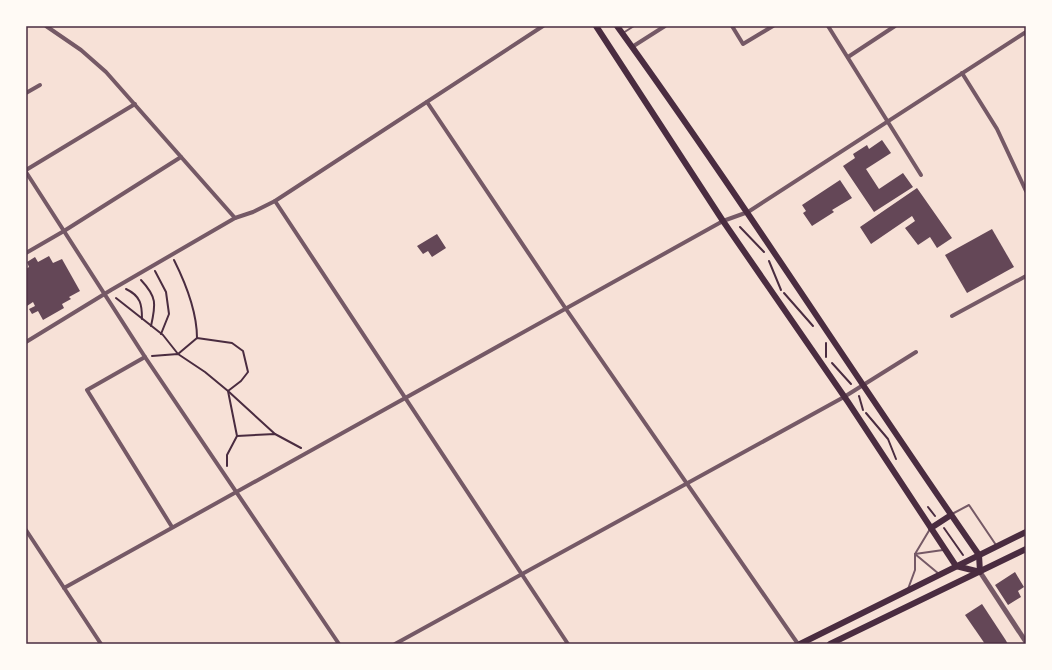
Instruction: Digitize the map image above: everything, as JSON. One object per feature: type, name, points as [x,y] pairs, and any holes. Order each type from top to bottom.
[{"type":"main road","points":[[596,26],[723,221],[844,397],[956,566],[980,572]]},
{"type":"main road","points":[[617,26],[748,212],[863,386],[979,555],[980,572]]},
{"type":"main road","points":[[931,528],[952,515]]},
{"type":"main road","points":[[799,644],[1026,532]]},
{"type":"main road","points":[[830,644],[1026,549]]},
{"type":"street","points":[[46,26],[91,57],[106,72],[235,218]]},
{"type":"street","points":[[26,342],[104,294],[235,218],[275,202],[543,26]]},
{"type":"street","points":[[632,47],[665,26]]},
{"type":"street","points":[[732,26],[742,44],[773,26]]},
{"type":"street","points":[[828,26],[921,175]]},
{"type":"street","points":[[848,58],[895,26]]},
{"type":"street","points":[[64,588],[723,221],[748,212],[1026,32]]},
{"type":"street","points":[[962,73],[997,129],[1026,191]]},
{"type":"street","points":[[26,93],[40,85]]},
{"type":"street","points":[[427,102],[566,308],[799,644]]},
{"type":"street","points":[[135,104],[26,171],[145,358],[339,644]]},
{"type":"street","points":[[26,253],[64,231],[181,157]]},
{"type":"street","points":[[275,202],[568,644]]},
{"type":"street","points":[[952,316],[1026,276]]},
{"type":"street","points":[[395,644],[844,397],[916,352]]},
{"type":"street","points":[[145,358],[87,390],[172,528]]},
{"type":"street","points":[[26,530],[101,644]]},
{"type":"street","points":[[980,572],[1026,642]]},
{"type":"lane","points":[[622,34],[634,26]]},
{"type":"lane","points":[[952,515],[969,505],[996,546]]},
{"type":"lane","points":[[907,590],[915,570],[915,554],[931,528]]},
{"type":"lane","points":[[915,554],[945,550]]},
{"type":"lane","points":[[915,554],[940,574]]},
{"type":"path","points":[[731,233],[752,219]]},
{"type":"path","points":[[740,227],[767,256],[782,291],[816,329]]},
{"type":"path","points":[[170,255],[192,302],[198,338]]},
{"type":"path","points":[[154,270],[166,292],[169,314],[161,334]]},
{"type":"path","points":[[139,278],[151,291],[155,308],[151,326]]},
{"type":"path","points":[[123,287],[132,291],[142,304],[142,319]]},
{"type":"path","points":[[124,305],[161,334],[178,354],[205,372],[275,434],[302,449],[314,449]]},
{"type":"path","points":[[145,358],[178,354],[198,338],[232,343],[243,351],[248,372],[241,381],[228,391]]},
{"type":"path","points":[[826,340],[826,358]]},
{"type":"path","points":[[832,364],[851,384]]},
{"type":"path","points":[[227,455],[237,436],[228,391]]},
{"type":"path","points":[[859,396],[864,411],[888,439],[898,465]]},
{"type":"path","points":[[237,436],[275,434]]},
{"type":"path","points":[[926,506],[940,522],[963,555]]},
{"type":"building","points":[[882,140],[891,153],[866,169],[879,189],[903,173],[913,187],[874,212],[843,166],[855,158],[853,154],[867,145],[869,149]]},
{"type":"building","points":[[840,180],[852,198],[832,210],[834,212],[812,226],[803,213],[806,211],[802,205]]},
{"type":"building","points":[[917,188],[952,238],[937,248],[930,237],[918,245],[905,228],[915,221],[912,216],[871,244],[860,227]]},
{"type":"building","points":[[992,229],[1014,267],[967,293],[945,255]]},
{"type":"building","points":[[437,234],[446,248],[432,257],[428,251],[423,254],[417,246]]},
{"type":"building","points":[[49,256],[53,263],[62,259],[80,291],[69,297],[71,299],[62,304],[64,308],[43,320],[38,311],[32,314],[29,309],[35,306],[33,302],[27,306],[26,304],[26,269],[29,267],[27,262],[35,257],[38,262]]},
{"type":"building","points":[[1015,572],[1024,587],[1018,591],[1021,597],[1008,605],[995,585]]},
{"type":"building","points":[[982,604],[1008,644],[985,644],[965,615]]}]
